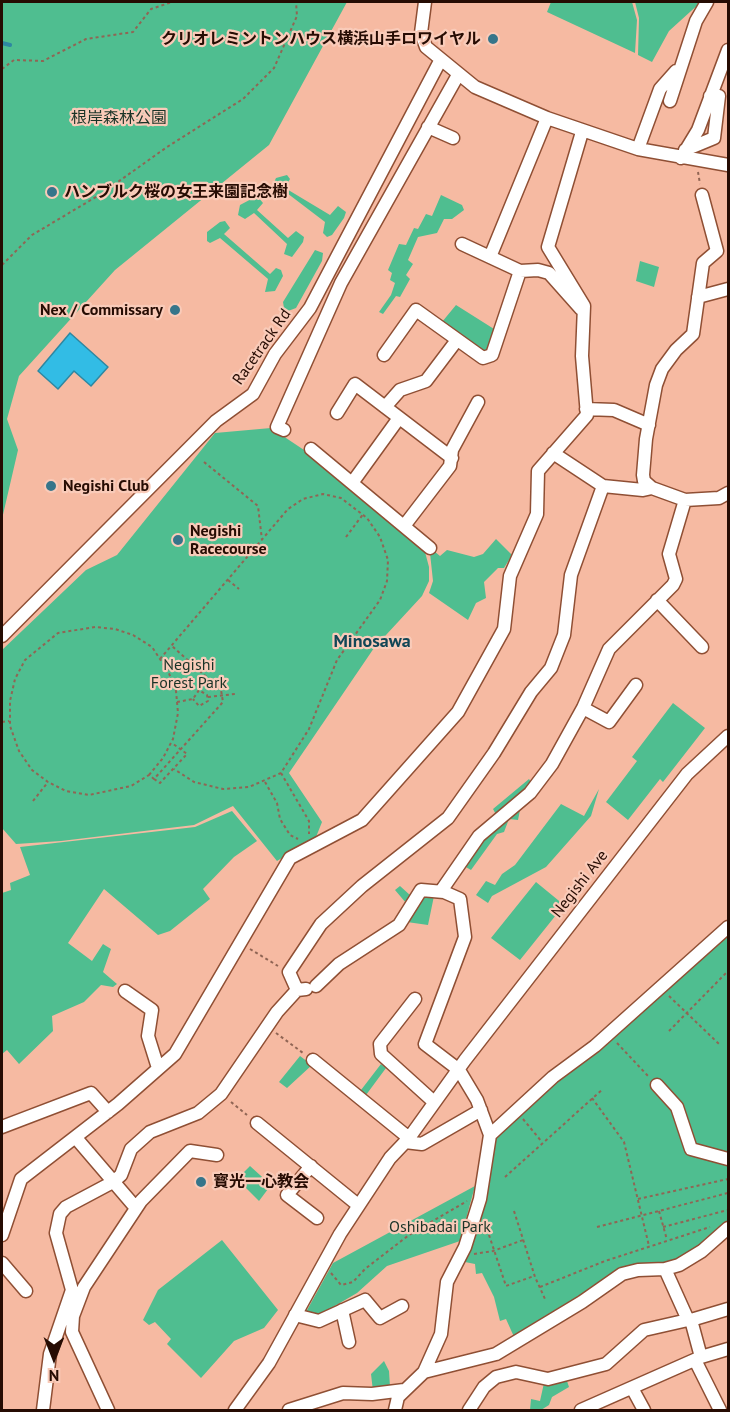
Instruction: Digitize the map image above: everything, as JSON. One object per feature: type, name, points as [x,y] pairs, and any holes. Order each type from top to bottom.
[{"type":"street","points":[[425,2],[421,33],[426,47],[458,75],[494,97],[582,132],[638,149],[683,154],[728,165]]},
{"type":"street","points":[[670,102],[679,68],[696,21],[707,2]]},
{"type":"street","points":[[683,154],[698,130],[729,50]]},
{"type":"street","name":"Racetrack Rd","points":[[2,636],[216,420],[253,394],[276,354],[309,308],[440,61]]},
{"type":"street","points":[[638,149],[660,89],[679,68]]},
{"type":"street","points":[[284,430],[277,427],[341,283],[458,75]]},
{"type":"street","points":[[683,154],[714,138],[719,96],[710,96]]},
{"type":"street","points":[[490,257],[547,118]]},
{"type":"street","points":[[428,127],[453,138]]},
{"type":"street","points":[[2,1235],[21,1179],[108,1112],[175,1053],[290,858],[305,845],[362,820],[458,712],[506,624],[510,576],[537,514],[538,471],[587,415],[582,356],[584,306],[548,247],[582,132]]},
{"type":"street","points":[[702,195],[717,251],[703,263],[693,334],[676,350],[662,369],[656,385],[643,475],[644,481],[652,488],[685,500],[719,498],[729,493]]},
{"type":"street","points":[[462,244],[520,271],[538,270],[549,273],[584,312]]},
{"type":"street","points":[[384,355],[416,310],[483,358],[492,355],[520,271]]},
{"type":"street","points":[[698,297],[729,289]]},
{"type":"street","points":[[385,408],[400,390],[426,381],[457,340]]},
{"type":"street","points":[[337,413],[355,384],[452,458]]},
{"type":"street","points":[[404,526],[450,466],[452,450],[478,402]]},
{"type":"street","points":[[586,409],[614,410],[649,425]]},
{"type":"street","points":[[352,483],[399,418]]},
{"type":"street","points":[[311,449],[430,548]]},
{"type":"street","points":[[554,453],[603,486],[643,490],[652,488]]},
{"type":"street","points":[[306,988],[289,972],[321,924],[362,886],[448,819],[494,753],[531,692],[550,668],[564,635],[571,575],[603,486]]},
{"type":"street","points":[[441,891],[479,836],[530,793],[552,764],[583,708],[609,649],[673,585],[675,579],[669,554],[685,500]]},
{"type":"street","points":[[657,600],[702,647]]},
{"type":"street","points":[[583,708],[609,722],[636,685]]},
{"type":"street","name":"Negishi Ave","points":[[235,1410],[269,1363],[358,1205],[384,1166],[407,1140],[462,1065],[687,774],[729,736]]},
{"type":"street","points":[[43,1410],[50,1354],[72,1290],[56,1233],[57,1221],[66,1207],[121,1175],[131,1149],[150,1132],[198,1113],[221,1094],[267,1027],[306,988],[399,925],[421,890],[441,891],[460,898],[465,937],[425,1044],[462,1065],[489,1135],[481,1195],[465,1247],[447,1282],[441,1334],[424,1372],[398,1397],[395,1410]]},
{"type":"street","points":[[489,1135],[516,1109],[609,1034],[729,927]]},
{"type":"street","points":[[124,990],[152,1010],[148,1036],[158,1068]]},
{"type":"street","points":[[415,999],[380,1044],[381,1054],[434,1102]]},
{"type":"street","points":[[313,1060],[407,1140],[422,1144],[481,1110]]},
{"type":"street","points":[[657,1085],[677,1107],[691,1149],[729,1159]]},
{"type":"street","points":[[2,1127],[91,1093],[108,1112]]},
{"type":"street","points":[[257,1124],[358,1205]]},
{"type":"street","points":[[76,1138],[136,1208]]},
{"type":"street","points":[[108,1410],[72,1332],[73,1316],[84,1287],[136,1208],[190,1151],[216,1155]]},
{"type":"street","points":[[310,1167],[287,1195],[317,1218]]},
{"type":"street","points":[[424,1372],[486,1357],[513,1346],[622,1274],[679,1265],[702,1251],[729,1228]]},
{"type":"street","points":[[2,1263],[26,1291]]},
{"type":"street","points":[[665,1269],[690,1320],[698,1358],[720,1410]]},
{"type":"street","points":[[295,1315],[320,1321],[364,1300],[380,1318],[402,1306]]},
{"type":"street","points":[[469,1410],[484,1387],[495,1377],[516,1372],[548,1379],[606,1364],[644,1330],[729,1309]]},
{"type":"street","points":[[342,1310],[349,1342]]},
{"type":"street","points":[[581,1410],[698,1358],[729,1348]]},
{"type":"street","points":[[632,1388],[644,1410]]},
{"type":"street","points":[[289,1410],[343,1393],[372,1394],[404,1390]]},
{"type":"path","points":[[2,69],[14,60],[43,61],[86,39],[133,32],[151,9],[172,2]]},
{"type":"path","points":[[2,264],[32,235],[101,194],[167,147],[243,99],[274,68],[297,16],[296,2]]},
{"type":"path","points":[[204,462],[258,506],[262,540]]},
{"type":"path","points":[[160,659],[288,509],[303,499],[323,494],[341,498],[363,514],[380,537],[388,560],[387,581],[380,600],[336,660],[309,729],[281,773],[265,782],[236,789],[208,787],[194,782],[174,769]]},
{"type":"path","points":[[346,537],[374,501]]},
{"type":"path","points":[[228,580],[239,589]]},
{"type":"path","points":[[76,628],[115,629],[152,647],[176,691],[177,702],[178,713],[171,743],[149,775],[131,786],[89,795],[66,791],[48,782],[32,770],[19,752],[9,721],[10,701],[15,679],[25,660],[58,633],[76,628]]},
{"type":"path","points":[[154,779],[223,702],[221,690],[172,646]]},
{"type":"path","points":[[177,702],[193,699],[199,690],[208,697],[235,694]]},
{"type":"path","points":[[193,699],[196,704],[203,705],[208,697]]},
{"type":"path","points":[[2,722],[9,721]]},
{"type":"path","points":[[149,775],[160,783],[187,754],[171,743]]},
{"type":"path","points":[[265,782],[277,803],[280,819],[290,835],[305,845],[311,830],[309,821],[281,773]]},
{"type":"path","points":[[33,801],[48,782]]},
{"type":"path","points":[[240,942],[289,972]]},
{"type":"path","points":[[669,1031],[729,972]]},
{"type":"path","points":[[664,991],[719,1044]]},
{"type":"path","points":[[267,1027],[313,1060]]},
{"type":"path","points":[[609,1034],[657,1085]]},
{"type":"path","points":[[505,1177],[603,1089]]},
{"type":"path","points":[[221,1094],[257,1124]]},
{"type":"path","points":[[592,1098],[624,1142],[649,1246]]},
{"type":"path","points":[[516,1109],[542,1143]]},
{"type":"path","points":[[638,1199],[729,1179]]},
{"type":"path","points":[[597,1227],[729,1193]]},
{"type":"path","points":[[324,1265],[341,1285],[353,1282],[365,1269],[409,1235],[454,1207],[481,1195]]},
{"type":"path","points":[[659,1210],[667,1240]]},
{"type":"path","points":[[663,1227],[729,1210]]},
{"type":"path","points":[[514,1211],[534,1276],[545,1299]]},
{"type":"path","points":[[489,1223],[493,1251],[506,1286],[534,1276]]},
{"type":"path","points":[[540,1287],[649,1246],[713,1226]]},
{"type":"path","points":[[467,1254],[493,1251],[523,1240]]},
{"type":"green space","name":"根岸森林公園","points":[[2,2],[347,2],[269,145],[115,270],[19,376],[7,419],[18,450],[2,519]]},
{"type":"green space","points":[[551,2],[632,2],[637,20],[635,53],[547,12]]},
{"type":"green space","points":[[635,2],[701,2],[669,31],[652,62],[638,55],[639,18]]},
{"type":"green space","points":[[287,175],[290,179],[285,188],[330,215],[338,206],[346,212],[332,235],[327,237],[323,233],[325,222],[283,190],[277,194],[273,193],[271,189],[276,178]]},
{"type":"green space","points":[[441,195],[462,205],[464,210],[452,219],[444,219],[437,233],[418,237],[408,260],[413,264],[406,275],[410,279],[400,297],[396,296],[383,314],[379,312],[391,295],[395,283],[390,280],[392,273],[388,270],[399,244],[406,245],[414,228],[418,229],[426,214],[432,216]]},
{"type":"green space","points":[[257,196],[263,203],[257,210],[288,238],[296,231],[304,237],[292,257],[284,254],[287,244],[254,213],[245,219],[238,215],[240,205]]},
{"type":"green space","points":[[225,221],[230,228],[224,234],[270,274],[276,268],[281,270],[283,276],[275,291],[265,292],[268,279],[220,238],[210,243],[207,241],[207,232]]},
{"type":"green space","points":[[315,250],[323,253],[322,261],[296,308],[288,311],[284,308],[283,302]]},
{"type":"green space","points":[[640,261],[659,267],[654,287],[636,281]]},
{"type":"green space","points":[[456,305],[494,329],[489,352],[483,352],[442,322]]},
{"type":"green space","name":"Negishi Forest Park","points":[[271,428],[313,456],[425,552],[429,567],[429,581],[422,596],[374,648],[289,773],[322,822],[316,837],[277,861],[233,806],[194,825],[16,844],[2,828],[2,650],[86,570],[117,555],[215,433]]},
{"type":"green space","points":[[496,539],[512,555],[504,568],[498,568],[484,582],[486,598],[476,603],[468,620],[429,593],[433,581],[430,553],[434,551],[440,556],[447,550],[474,557],[483,554]]},
{"type":"green space","points":[[673,703],[705,728],[663,782],[660,779],[628,820],[606,802],[637,761],[632,757]]},
{"type":"green space","points":[[529,779],[537,791],[520,810],[518,820],[509,819],[504,832],[497,834],[471,870],[464,866],[483,838],[500,822],[493,809]]},
{"type":"green space","points":[[599,789],[591,816],[546,867],[492,896],[488,903],[476,895],[486,881],[495,885],[502,874],[515,865],[561,804],[584,816]]},
{"type":"green space","points":[[232,811],[257,841],[234,857],[203,889],[210,899],[170,931],[158,935],[104,889],[68,943],[92,961],[103,944],[111,949],[103,972],[117,984],[113,987],[101,985],[84,1002],[52,1016],[53,1031],[19,1064],[7,1050],[2,1054],[2,893],[11,890],[10,883],[30,875],[20,847],[195,827]]},
{"type":"green space","points":[[536,882],[564,905],[520,960],[491,938]]},
{"type":"green space","points":[[400,886],[411,896],[434,896],[428,925],[407,922],[412,910],[395,890]]},
{"type":"green space","points":[[728,931],[728,1224],[714,1237],[677,1260],[625,1268],[515,1339],[506,1319],[500,1321],[494,1297],[482,1273],[476,1274],[475,1264],[465,1262],[463,1256],[492,1138]]},
{"type":"green space","points":[[300,1056],[312,1065],[287,1088],[279,1082]]},
{"type":"green space","points":[[381,1064],[386,1068],[366,1095],[361,1090]]},
{"type":"green space","points":[[250,1166],[271,1185],[259,1201],[237,1179]]},
{"type":"green space","name":"Oshibadai Park","points":[[475,1186],[460,1241],[387,1266],[357,1293],[321,1314],[306,1312],[333,1263]]},
{"type":"green space","points":[[222,1240],[278,1310],[264,1328],[234,1341],[201,1378],[167,1344],[171,1339],[155,1322],[149,1325],[143,1320],[158,1290]]},
{"type":"green space","points":[[384,1361],[389,1371],[390,1387],[373,1391],[371,1374]]},
{"type":"green space","points":[[566,1378],[569,1387],[552,1397],[549,1405],[541,1410],[530,1410],[531,1399],[540,1401],[544,1383]]},
{"type":"water","points":[[70,333],[108,367],[91,386],[74,371],[58,389],[38,371]]},
{"type":"waterway","points":[[2,43],[10,45]]},
{"type":"place","name":"クリオレミントンハウス横浜山手ロワイヤル","points":[[493,39]]},
{"type":"place","name":"ハンブルク桜の女王来園記念樹","points":[[52,192]]},
{"type":"place","name":"Nex / Commissary","points":[[175,310]]},
{"type":"place","name":"Negishi Club","points":[[51,486]]},
{"type":"place","name":"Negishi Racecourse","points":[[178,540]]},
{"type":"place","name":"寳光一心教会","points":[[201,1182]]},
{"type":"district","name":"Minosawa","points":[[372,642]]}]
